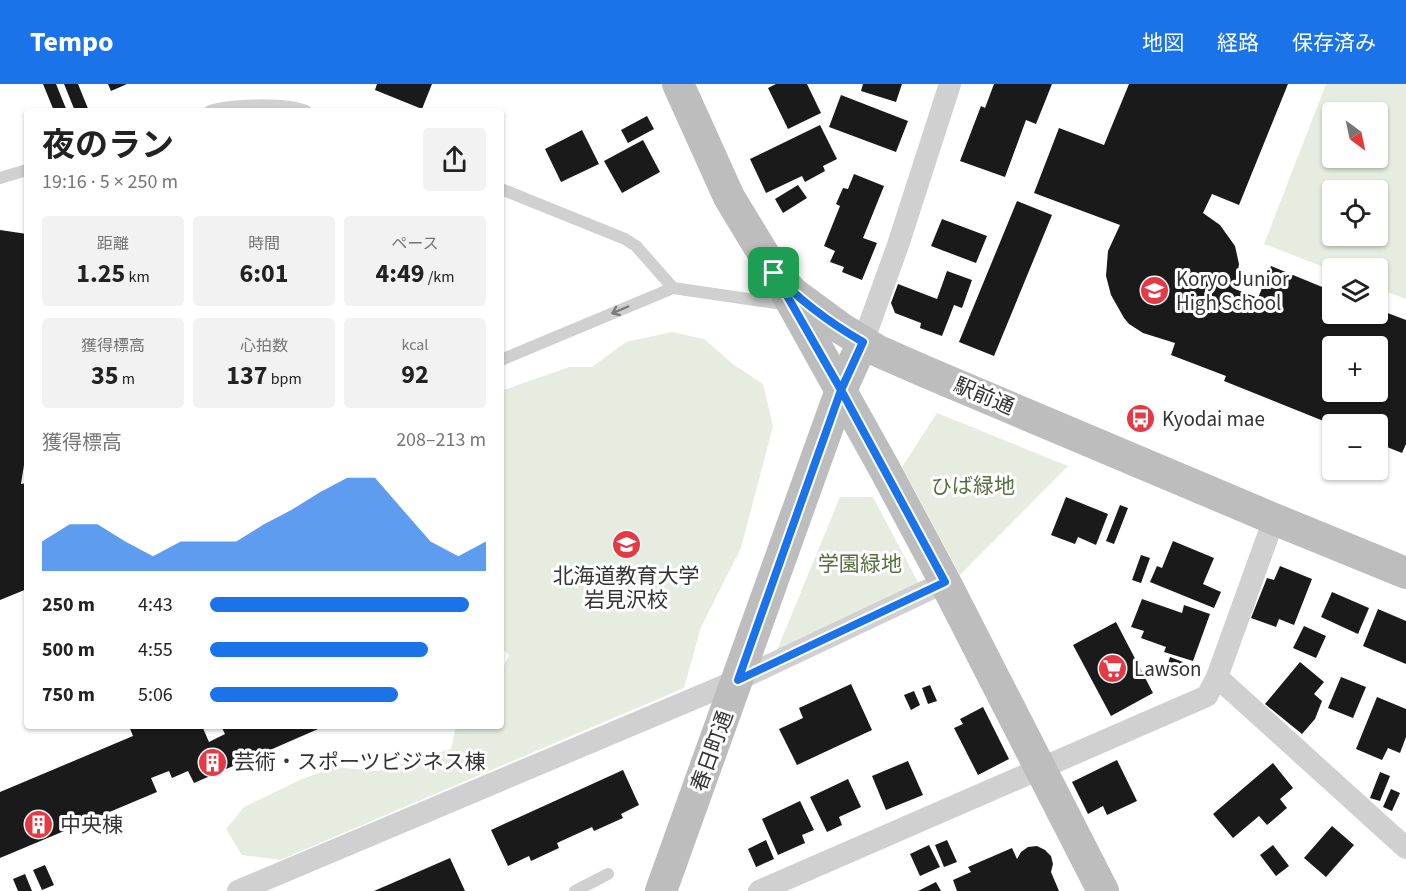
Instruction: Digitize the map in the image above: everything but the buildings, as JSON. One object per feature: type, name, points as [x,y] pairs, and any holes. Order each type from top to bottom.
[{"type":"street","name":"駅前通","points":[[678,84],[729,197],[774,273],[809,306],[878,351],[1406,573]]},
{"type":"street","points":[[863,342],[898,245],[950,84]]},
{"type":"street","points":[[774,273],[841,390],[945,582],[1103,891]]},
{"type":"street","name":"春日町通","points":[[661,891],[841,390],[863,342]]},
{"type":"street","points":[[759,891],[1207,696],[1217,677],[1274,519]]},
{"type":"street","points":[[238,891],[262,886],[738,680],[945,582]]},
{"type":"street","points":[[1217,677],[1406,848]]},
{"type":"lane","points":[[219,108],[295,106],[299,108]]},
{"type":"lane","points":[[0,178],[24,171]]},
{"type":"lane","points":[[504,190],[625,238],[636,246],[674,288]]},
{"type":"lane","points":[[504,359],[674,288],[793,306]]},
{"type":"lane","points":[[575,891],[608,874]]},
{"type":"green space","points":[[1326,84],[1406,84],[1406,299],[1388,292],[1388,258],[1322,258],[1322,266],[1264,244]]},
{"type":"green space","points":[[672,332],[704,339],[734,365],[763,384],[773,426],[741,548],[701,627],[684,688],[280,860],[242,855],[226,829],[244,807],[302,779],[335,767],[378,771],[451,749],[455,729],[504,729],[504,666],[509,655],[504,650],[504,390],[569,367],[592,367],[626,342]]},
{"type":"green space","name":"ひば緑地","points":[[937,413],[1068,466],[960,575],[902,467]]},
{"type":"green space","name":"学園緑地","points":[[840,497],[873,497],[919,584],[775,655]]},
{"type":"place","name":"Koryo Junior High School","points":[[1155,291]]},
{"type":"place","name":"Kyodai mae","points":[[1141,419]]},
{"type":"place","name":"北海道教育大学 岩見沢校","points":[[626,545]]},
{"type":"place","name":"Lawson","points":[[1113,669]]},
{"type":"place","name":"芸術・スポーツビジネス棟","points":[[213,762]]},
{"type":"place","name":"中央棟","points":[[39,825]]},
{"type":"route","points":[[774,273],[809,306],[863,342],[841,390],[945,582],[738,680],[841,390],[774,273]]}]
